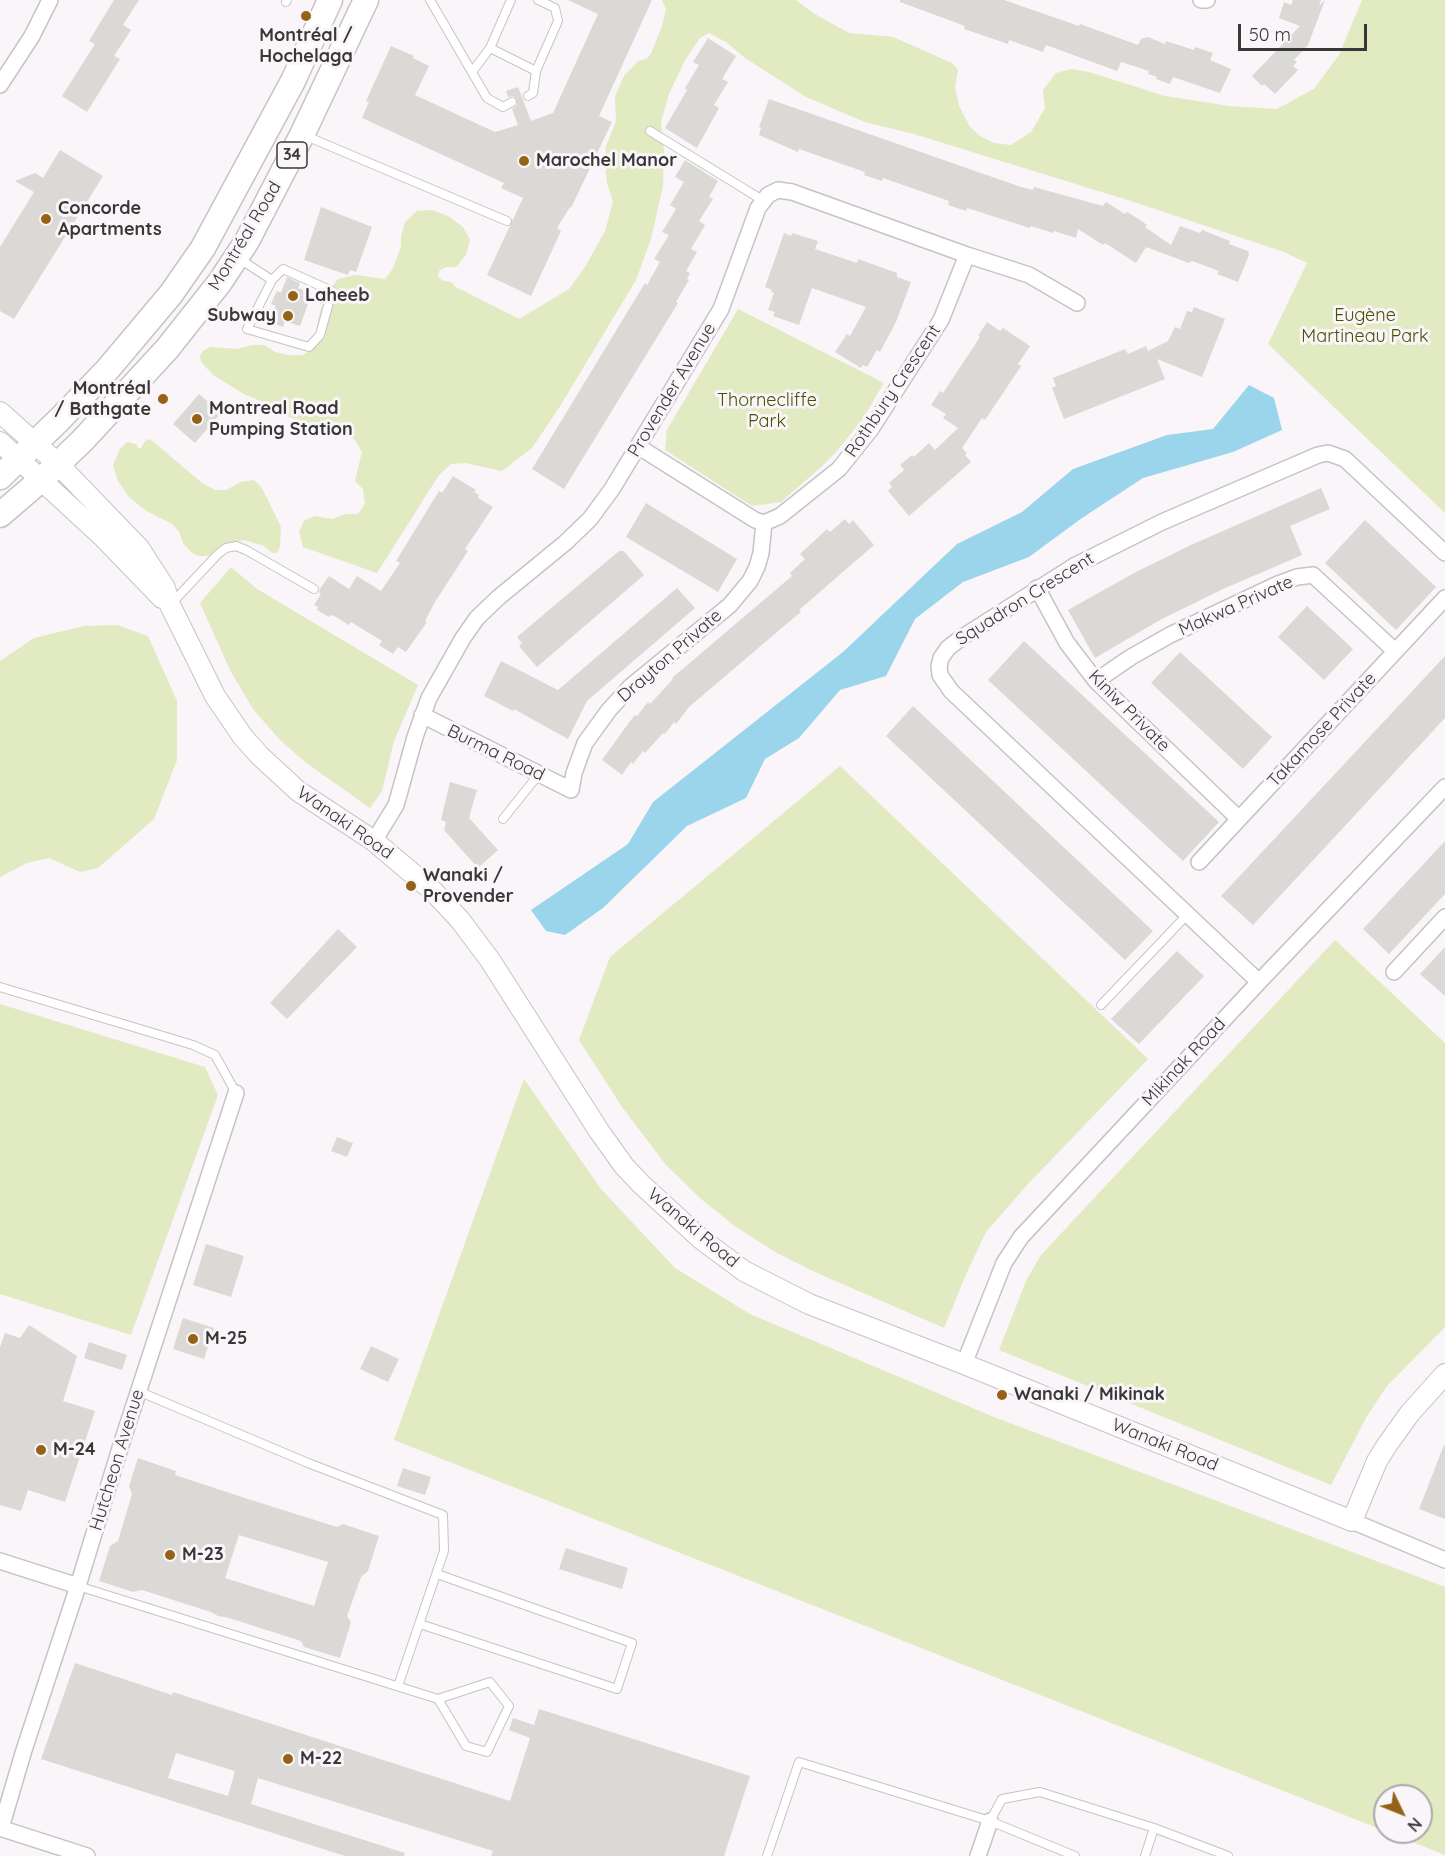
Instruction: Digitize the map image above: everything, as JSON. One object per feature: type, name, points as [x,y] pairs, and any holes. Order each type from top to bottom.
[{"type":"main road","name":"Montréal Road","points":[[0,477],[100,377],[152,318],[186,273],[217,224],[293,81],[330,0]]},
{"type":"main road","name":"Montréal Road","points":[[0,515],[82,441],[176,339],[202,306],[242,249],[302,135],[366,0]]},
{"type":"main road","points":[[217,224],[242,249]]},
{"type":"street","points":[[0,85],[32,36],[50,0]]},
{"type":"street","points":[[1201,0],[1207,0]]},
{"type":"street","points":[[764,201],[768,195],[778,190],[792,192],[1029,275],[1077,303]]},
{"type":"street","name":"Provender Avenue","points":[[374,841],[396,805],[429,698],[477,618],[590,519],[612,489],[721,309],[758,208],[764,201]]},
{"type":"street","name":"Rothbury Crescent","points":[[764,523],[780,516],[839,469],[866,436],[941,320],[967,255]]},
{"type":"street","points":[[0,412],[28,451]]},
{"type":"street","points":[[0,442],[28,451]]},
{"type":"street","points":[[639,447],[742,513],[764,523]]},
{"type":"street","name":"Wanaki Road","points":[[28,451],[50,472],[112,546],[170,605],[215,696],[243,737],[298,791],[374,841],[433,891],[466,927],[490,960],[609,1146],[641,1184],[720,1255],[766,1283],[809,1304],[964,1364],[1445,1560]]},
{"type":"street","name":"Squadron Crescent","points":[[1259,982],[951,691],[940,675],[941,658],[948,648],[1074,566],[1162,522],[1298,463],[1328,453],[1340,456],[1352,464],[1445,553]]},
{"type":"street","name":"Drayton Private","points":[[571,790],[574,773],[585,743],[609,710],[630,687],[730,605],[750,581],[761,553],[764,523]]},
{"type":"street","name":"Makwa Private","points":[[1096,681],[1131,657],[1170,635],[1278,584],[1297,577],[1313,575],[1395,651]]},
{"type":"street","name":"Kiniw Private","points":[[1037,588],[1067,643],[1096,681],[1239,819]]},
{"type":"street","name":"Takamose Private","points":[[1199,862],[1445,598]]},
{"type":"street","name":"Burma Road","points":[[422,715],[571,790]]},
{"type":"street","name":"Mikinak Road","points":[[964,1364],[1004,1263],[1021,1237],[1445,787]]},
{"type":"street","points":[[1394,972],[1445,917]]},
{"type":"street","name":"Hutcheon Avenue","points":[[0,1828],[138,1391],[236,1093]]},
{"type":"street","points":[[1352,1521],[1386,1445],[1410,1413],[1445,1374]]},
{"type":"street","points":[[0,1561],[78,1586]]},
{"type":"street","points":[[978,1856],[990,1821]]},
{"type":"street","points":[[0,1828],[87,1856]]},
{"type":"lane","points":[[430,0],[487,98],[502,107],[512,102]]},
{"type":"lane","points":[[472,72],[490,48],[511,0]]},
{"type":"lane","points":[[528,96],[533,93],[536,71],[558,21],[555,8],[538,0]]},
{"type":"lane","points":[[490,48],[536,71]]},
{"type":"lane","points":[[650,131],[764,201]]},
{"type":"lane","points":[[302,135],[507,220]]},
{"type":"lane","points":[[242,249],[272,280]]},
{"type":"lane","points":[[283,269],[332,291],[320,335],[309,347],[247,329],[272,280],[283,269]]},
{"type":"lane","points":[[170,605],[219,554],[226,548],[236,546],[314,589]]},
{"type":"lane","points":[[503,819],[539,774]]},
{"type":"lane","points":[[1101,1005],[1188,914]]},
{"type":"lane","points":[[0,987],[193,1045],[215,1055],[236,1093]]},
{"type":"lane","points":[[138,1391],[308,1463],[443,1515],[444,1551],[398,1686]]},
{"type":"lane","points":[[420,1624],[618,1689],[632,1643],[437,1574]]},
{"type":"lane","points":[[78,1586],[438,1699],[490,1682],[509,1706],[487,1752],[466,1746],[438,1699]]},
{"type":"lane","points":[[767,1856],[800,1762],[990,1821],[1075,1856]]},
{"type":"lane","points":[[990,1821],[1002,1799],[1040,1792],[1154,1828],[1228,1856]]},
{"type":"lane","points":[[1145,1856],[1154,1828]]},
{"type":"green space","name":"Eugène Martineau Park","points":[[662,0],[796,0],[813,13],[849,33],[893,37],[952,63],[958,70],[955,88],[959,106],[970,127],[980,136],[994,143],[1011,145],[1031,132],[1045,108],[1043,90],[1056,73],[1072,69],[1089,72],[1165,96],[1229,106],[1277,109],[1314,89],[1339,55],[1362,0],[1445,0],[1445,513],[1268,344],[1307,263],[1284,252],[1134,202],[914,134],[865,122],[806,97],[745,58],[726,42],[709,33],[700,38],[685,60],[669,94],[661,122],[664,151],[663,186],[651,239],[636,280],[559,408],[532,448],[502,471],[465,463],[451,464],[439,475],[377,573],[303,547],[299,532],[304,521],[314,516],[332,519],[346,514],[358,514],[365,504],[363,489],[355,481],[362,452],[355,440],[345,431],[330,424],[309,423],[289,417],[270,405],[244,394],[213,375],[201,362],[200,355],[211,347],[237,349],[252,345],[264,345],[275,352],[287,355],[302,355],[312,350],[320,311],[327,294],[338,279],[355,275],[385,279],[392,270],[401,247],[405,222],[417,211],[432,210],[448,216],[463,227],[470,240],[466,255],[456,267],[446,267],[439,271],[438,276],[443,281],[451,282],[456,287],[519,319],[569,289],[585,267],[605,231],[613,202],[607,183],[605,163],[606,146],[616,121],[615,96],[624,76],[638,61],[646,59],[651,54],[666,9]]},
{"type":"green space","name":"Thornecliffe Park","points":[[738,309],[884,383],[862,420],[835,453],[781,502],[752,506],[665,450],[667,430]]},
{"type":"green space","points":[[150,439],[202,483],[215,490],[226,490],[241,482],[254,480],[262,488],[281,527],[280,547],[277,553],[272,553],[264,546],[244,540],[223,545],[216,556],[198,556],[183,543],[179,531],[172,524],[145,510],[129,497],[118,481],[113,465],[120,449],[127,442],[141,448],[145,441]]},
{"type":"green space","points":[[231,567],[257,589],[418,685],[394,741],[382,791],[370,808],[305,762],[279,739],[253,709],[230,670],[200,603]]},
{"type":"green space","points":[[117,625],[148,636],[177,701],[177,760],[154,819],[98,868],[80,872],[49,858],[27,863],[0,877],[0,661],[34,638],[84,626]]},
{"type":"green space","points":[[840,766],[1148,1059],[1028,1184],[986,1232],[944,1328],[817,1273],[775,1252],[736,1227],[701,1199],[666,1165],[622,1107],[579,1040],[610,957]]},
{"type":"green space","points":[[1335,940],[1445,1043],[1445,1327],[1387,1386],[1367,1416],[1331,1485],[999,1350],[1026,1281],[1041,1255]]},
{"type":"green space","points":[[0,1004],[205,1067],[218,1095],[131,1335],[0,1294]]},
{"type":"green space","points":[[524,1079],[601,1189],[675,1268],[750,1314],[994,1417],[1445,1587],[1445,1855],[1417,1844],[1433,1844],[1433,1784],[1373,1784],[1373,1826],[394,1440]]},
{"type":"water","points":[[1249,385],[1274,398],[1282,430],[1233,452],[1143,478],[1082,518],[1029,557],[963,582],[915,619],[886,676],[840,690],[799,738],[765,759],[746,798],[687,826],[603,908],[565,935],[546,931],[531,910],[628,844],[653,802],[843,652],[957,544],[1022,512],[1073,469],[1167,435],[1213,429]]},
{"type":"building","points":[[114,0],[139,0],[123,25],[131,30],[114,56],[120,59],[87,112],[62,96],[95,44],[89,41]]},
{"type":"building","name":"Marochel Manor","points":[[568,0],[652,0],[599,116],[612,122],[571,208],[557,228],[561,231],[531,296],[487,275],[523,198],[501,188],[504,183],[362,118],[369,102],[366,101],[391,46],[414,56],[413,58],[429,66],[415,95],[495,132],[518,125],[512,109],[517,105],[517,100],[513,96],[508,97],[506,91],[518,87],[531,121],[553,113],[598,14]]},
{"type":"building","points":[[900,0],[1004,0],[1138,45],[1141,39],[1148,37],[1165,44],[1166,41],[1194,50],[1195,47],[1213,53],[1210,60],[1231,69],[1220,93],[1173,77],[1170,84],[1156,79],[1157,77],[1148,74],[1149,71],[1121,62],[1117,71],[1046,45],[1043,52],[1009,40],[1008,44],[964,29],[965,26],[900,2]]},
{"type":"building","points":[[1293,0],[1321,0],[1319,6],[1325,0],[1308,45],[1294,60],[1297,62],[1293,66],[1298,70],[1275,94],[1252,76],[1300,26],[1279,18],[1284,2],[1291,5]]},
{"type":"building","points":[[708,38],[736,56],[722,79],[728,82],[714,105],[719,108],[697,148],[665,128],[699,65],[693,62]]},
{"type":"building","points":[[769,99],[1021,187],[1033,190],[1034,187],[1103,206],[1106,202],[1125,214],[1127,212],[1137,218],[1147,225],[1145,227],[1171,245],[1180,226],[1200,233],[1202,230],[1230,241],[1229,244],[1248,251],[1249,255],[1238,282],[1217,274],[1219,271],[1146,247],[1136,263],[1078,229],[1076,238],[1031,226],[1030,228],[967,208],[966,211],[948,205],[949,201],[883,178],[882,181],[864,175],[865,172],[799,149],[798,152],[759,135],[761,128],[759,127]]},
{"type":"building","name":"Concorde Apartments","points":[[60,150],[103,176],[14,319],[0,311],[0,247],[34,192],[15,181],[35,173],[43,178]]},
{"type":"building","points":[[685,160],[718,181],[709,197],[713,199],[699,221],[705,225],[691,249],[697,252],[686,271],[690,273],[687,279],[689,280],[676,302],[678,303],[564,489],[532,469],[660,262],[654,259],[669,235],[662,232],[676,209],[670,205],[684,182],[675,177]]},
{"type":"building","points":[[321,207],[372,227],[356,272],[350,270],[348,275],[304,260]]},
{"type":"building","points":[[784,233],[791,236],[792,233],[818,241],[815,249],[857,263],[858,259],[897,273],[897,277],[911,282],[896,322],[880,352],[877,350],[867,367],[863,365],[861,368],[835,352],[847,334],[850,336],[866,307],[812,288],[799,325],[773,316],[775,312],[768,310],[774,293],[765,287]]},
{"type":"building","points":[[287,277],[300,283],[298,288],[312,293],[300,326],[285,321],[283,327],[269,322],[276,306],[271,304],[277,291],[281,293]]},
{"type":"building","points":[[1194,307],[1225,319],[1202,377],[1157,359],[1165,379],[1064,419],[1052,388],[1056,386],[1053,378],[1125,349],[1128,354],[1146,346],[1148,351],[1168,341],[1175,327],[1180,329],[1187,311],[1192,312]]},
{"type":"building","points":[[987,322],[1000,331],[1003,328],[1030,346],[1018,364],[1021,366],[985,420],[982,418],[962,448],[971,462],[909,516],[888,491],[892,487],[889,483],[904,470],[900,465],[912,455],[914,457],[929,443],[935,450],[958,428],[943,418],[946,414],[931,405],[940,391],[943,393],[980,337],[978,336]]},
{"type":"building","name":"Montreal Road Pumping Station","points":[[199,394],[221,413],[195,443],[173,424]]},
{"type":"building","points":[[453,476],[476,490],[474,492],[479,495],[478,498],[493,507],[465,549],[468,551],[435,602],[425,621],[427,622],[406,652],[398,647],[393,654],[379,645],[382,641],[351,622],[349,625],[317,610],[318,607],[314,605],[321,594],[320,589],[329,576],[349,589],[357,576],[381,591],[400,563],[396,561],[439,491],[442,493]]},
{"type":"building","points":[[1321,488],[1330,509],[1290,526],[1302,555],[1223,589],[1160,620],[1095,658],[1068,610],[1134,573],[1191,545]]},
{"type":"building","points":[[646,503],[737,559],[718,592],[626,537]]},
{"type":"building","points":[[845,519],[849,524],[853,520],[874,545],[799,610],[801,612],[689,707],[676,724],[674,722],[665,734],[663,733],[645,753],[643,751],[633,764],[631,762],[622,775],[602,760],[635,715],[637,716],[648,702],[650,704],[672,678],[792,576],[790,573],[805,559],[800,554],[827,529],[830,532]]},
{"type":"building","points":[[1365,520],[1436,587],[1396,630],[1325,563]]},
{"type":"building","points":[[619,551],[624,551],[644,575],[537,667],[519,646],[522,643],[517,637]]},
{"type":"building","points":[[677,588],[695,608],[587,701],[568,739],[514,709],[513,711],[484,696],[501,661],[558,690]]},
{"type":"building","points":[[1307,606],[1353,649],[1324,680],[1278,637]]},
{"type":"building","points":[[1024,641],[1219,822],[1183,861],[988,680]]},
{"type":"building","points":[[1180,652],[1272,737],[1243,769],[1151,683]]},
{"type":"building","points":[[1445,656],[1445,718],[1253,925],[1221,896]]},
{"type":"building","points":[[913,706],[1153,931],[1125,960],[886,736]]},
{"type":"building","points":[[450,782],[477,790],[469,818],[498,850],[478,868],[444,830],[446,822],[441,820]]},
{"type":"building","points":[[1445,841],[1445,894],[1389,954],[1363,929]]},
{"type":"building","points":[[338,929],[357,947],[287,1019],[270,1003]]},
{"type":"building","points":[[1445,947],[1445,996],[1420,974]]},
{"type":"building","points":[[1177,951],[1204,976],[1139,1044],[1111,1019]]},
{"type":"building","points":[[337,1137],[353,1143],[347,1157],[331,1151]]},
{"type":"building","points":[[206,1244],[244,1256],[231,1297],[193,1285]]},
{"type":"building","name":"M-25","points":[[183,1318],[214,1328],[204,1359],[173,1349]]},
{"type":"building","name":"M-24","points":[[29,1325],[77,1356],[63,1401],[95,1411],[65,1502],[28,1490],[21,1511],[0,1505],[0,1347],[5,1333],[20,1338]]},
{"type":"building","points":[[89,1342],[127,1355],[122,1370],[84,1358]]},
{"type":"building","points":[[371,1346],[399,1359],[388,1382],[360,1369]]},
{"type":"building","points":[[1445,1446],[1445,1519],[1419,1509]]},
{"type":"building","name":"M-23","points":[[138,1458],[176,1471],[175,1475],[248,1499],[337,1527],[343,1524],[379,1536],[368,1571],[361,1577],[347,1616],[351,1622],[340,1658],[304,1647],[301,1641],[211,1612],[142,1590],[133,1592],[99,1581],[110,1546],[118,1541],[132,1494],[129,1486]],"holes":[[[239,1535],[328,1562],[314,1606],[225,1578]]]},
{"type":"building","points":[[403,1468],[431,1477],[425,1495],[397,1486]]},
{"type":"building","points":[[566,1548],[628,1568],[622,1589],[559,1569]]},
{"type":"building","name":"M-22","points":[[75,1663],[172,1695],[173,1692],[510,1801],[530,1738],[509,1730],[513,1718],[534,1725],[539,1709],[750,1776],[724,1856],[491,1856],[493,1851],[258,1778],[251,1804],[405,1853],[404,1856],[345,1856],[41,1759]],"holes":[[[176,1753],[235,1771],[228,1796],[168,1778]]]},
{"type":"place","name":"Montréal / Hochelaga","points":[[306,16]]},
{"type":"place","name":"Marochel Manor","points":[[524,161]]},
{"type":"place","name":"Concorde Apartments","points":[[46,219]]},
{"type":"place","name":"Laheeb","points":[[293,296]]},
{"type":"place","name":"Subway","points":[[288,316]]},
{"type":"place","name":"Montréal / Bathgate","points":[[163,399]]},
{"type":"place","name":"Montreal Road Pumping Station","points":[[197,419]]},
{"type":"place","name":"Wanaki / Provender","points":[[411,886]]},
{"type":"place","name":"M-25","points":[[193,1339]]},
{"type":"place","name":"Wanaki / Mikinak","points":[[1002,1395]]},
{"type":"place","name":"M-24","points":[[41,1450]]},
{"type":"place","name":"M-23","points":[[170,1555]]},
{"type":"place","name":"M-22","points":[[288,1759]]}]
